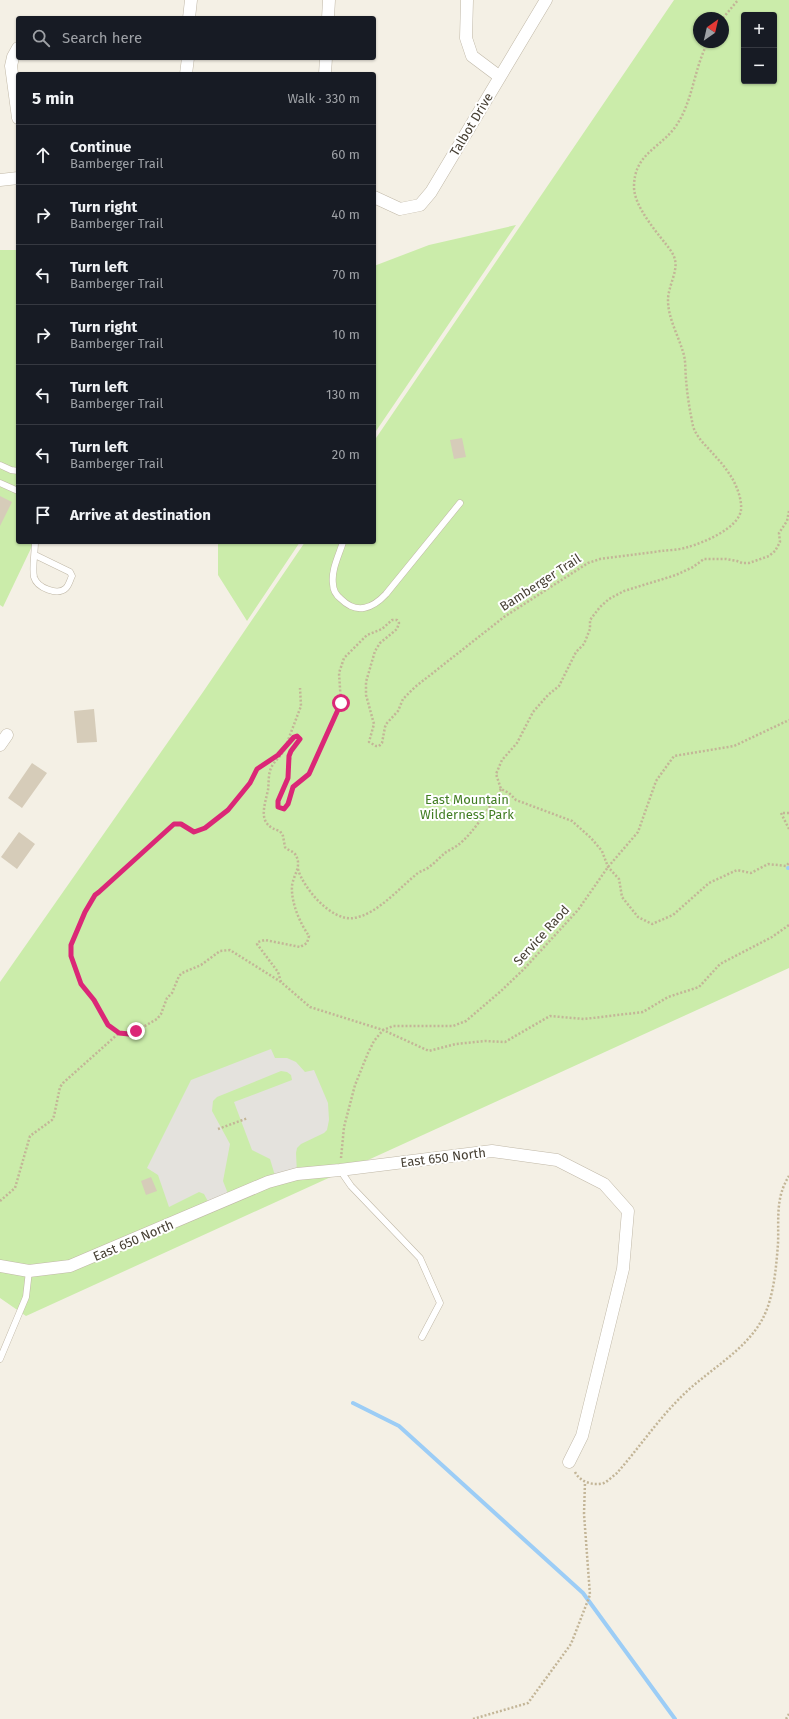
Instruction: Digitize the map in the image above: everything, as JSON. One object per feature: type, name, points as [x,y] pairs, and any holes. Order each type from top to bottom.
[{"type":"street","points":[[189,16],[190,0]]},
{"type":"street","points":[[328,16],[329,0]]},
{"type":"street","points":[[467,0],[466,38],[472,56],[500,77]]},
{"type":"street","name":"Talbot Drive","points":[[376,198],[400,209],[420,205],[431,192],[546,0]]},
{"type":"street","points":[[16,52],[11,66],[16,103]]},
{"type":"street","points":[[186,72],[188,60]]},
{"type":"street","points":[[326,60],[326,72]]},
{"type":"street","points":[[0,180],[16,178]]},
{"type":"street","name":"East 650 North","points":[[0,1266],[29,1271],[50,1270],[82,1262],[276,1179],[297,1174],[492,1151],[557,1160],[604,1184],[628,1211],[623,1268],[582,1436],[569,1462]]},
{"type":"lane","points":[[0,465],[16,471]]},
{"type":"lane","points":[[0,483],[16,490]]},
{"type":"lane","points":[[342,544],[333,574],[332,584],[335,593],[349,606],[357,609],[377,604],[460,502]]},
{"type":"lane","points":[[35,544],[34,577],[38,584],[54,591],[61,591],[66,588],[72,576],[70,572],[35,555]]},
{"type":"lane","points":[[340,1170],[351,1186],[420,1258],[440,1303],[422,1337]]},
{"type":"lane","points":[[0,1359],[26,1297],[29,1271]]},
{"type":"path","points":[[728,12],[738,0]]},
{"type":"path","name":"Bamberger Trail","points":[[119,1033],[108,1025],[94,1000],[81,984],[71,956],[71,945],[92,900],[174,824],[181,824],[194,832],[205,828],[232,806],[250,783],[257,769],[274,758],[295,736],[300,739],[291,751],[288,778],[278,801],[278,807],[284,809],[288,804],[293,787],[309,774],[340,708],[341,703],[338,673],[344,658],[367,635],[382,629],[392,620],[397,620],[399,623],[397,629],[380,643],[375,651],[366,682],[366,695],[374,724],[369,742],[379,746],[382,743],[384,727],[398,711],[403,699],[415,687],[504,617],[588,563],[600,559],[687,548],[710,539],[730,527],[738,518],[741,511],[741,505],[739,493],[732,478],[716,456],[699,439],[693,427],[684,353],[671,317],[668,301],[669,288],[676,270],[676,261],[672,253],[648,220],[634,188],[636,171],[643,158],[673,131],[681,117],[688,102],[698,67],[706,48]]},
{"type":"path","points":[[298,868],[300,876],[306,886],[328,909],[337,916],[354,918],[371,911],[420,872],[429,868],[446,853],[459,845],[485,815],[501,790],[496,774],[502,760],[517,743],[534,712],[548,695],[559,686],[576,652],[584,644],[590,629],[590,620],[600,607],[609,599],[624,591],[676,575],[693,567],[704,559],[726,559],[749,563],[769,556],[775,551],[780,542],[779,533],[787,521],[789,511]]},
{"type":"path","name":"Bamberger Trail","points":[[298,868],[294,853],[285,847],[283,836],[280,831],[272,829],[264,818],[264,809],[272,767],[284,752],[301,706],[300,688]]},
{"type":"path","name":"Service Raod","points":[[383,1030],[393,1026],[444,1028],[466,1021],[524,969],[578,910],[608,867],[638,832],[656,781],[674,756],[734,746],[789,720]]},
{"type":"path","points":[[501,790],[509,793],[516,800],[572,821],[602,850],[608,867],[619,879],[622,897],[638,917],[652,924],[673,914],[709,883],[723,876],[738,870],[751,873],[768,864],[786,866],[789,863]]},
{"type":"path","points":[[789,813],[781,813],[789,829]]},
{"type":"path","points":[[281,982],[278,972],[257,944],[260,940],[265,940],[300,948],[307,943],[309,936],[296,912],[292,886],[298,868]]},
{"type":"path","points":[[0,1201],[15,1188],[30,1136],[52,1120],[60,1087],[63,1083],[119,1033],[129,1034],[157,1018],[167,998],[172,993],[178,976],[201,965],[220,951],[230,950],[281,982],[310,1007],[383,1030],[429,1051],[456,1044],[485,1041],[505,1042],[550,1016],[584,1019],[643,1012],[668,997],[699,987],[720,964],[772,937],[789,925]]},
{"type":"path","points":[[340,1170],[344,1127],[355,1085],[374,1040],[383,1030]]},
{"type":"path","points":[[218,1129],[248,1118]]},
{"type":"path","points":[[473,1719],[528,1703],[571,1644],[590,1595],[584,1514],[585,1482],[592,1484],[604,1483],[617,1473],[680,1398],[748,1341],[764,1316],[774,1282],[778,1243],[777,1217],[780,1197],[789,1176]]},
{"type":"path","points":[[786,1719],[789,1714]]},
{"type":"green space","name":"East Mountain Wilderness Park","points":[[674,0],[789,0],[789,968],[26,1316],[0,1298],[0,982],[203,692],[304,544],[376,544],[376,438]]},
{"type":"green space","points":[[516,225],[376,431],[376,265],[429,245]]},
{"type":"green space","points":[[0,250],[16,250],[16,544],[33,544],[3,607],[0,605]]},
{"type":"green space","points":[[218,544],[299,544],[247,621],[218,575]]},
{"type":"shaded area","points":[[271,1049],[275,1058],[287,1058],[296,1062],[305,1072],[314,1070],[328,1103],[329,1120],[327,1130],[324,1133],[301,1144],[297,1148],[297,1174],[276,1179],[270,1159],[252,1150],[234,1102],[292,1080],[291,1075],[287,1072],[281,1071],[217,1097],[213,1101],[212,1111],[230,1144],[223,1181],[230,1199],[211,1207],[204,1194],[199,1192],[169,1207],[158,1175],[147,1168],[191,1080]]},
{"type":"building","points":[[462,438],[466,457],[454,459],[450,440]]},
{"type":"building","points":[[0,496],[12,502],[0,526]]},
{"type":"building","points":[[94,709],[97,742],[77,743],[74,711]]},
{"type":"building","points":[[32,763],[47,773],[22,808],[8,798]]},
{"type":"building","points":[[19,832],[35,844],[17,869],[1,857]]},
{"type":"building","points":[[151,1177],[157,1191],[146,1195],[141,1181]]},
{"type":"waterway","points":[[353,1403],[399,1426],[583,1593],[675,1719]]},
{"type":"route","points":[[136,1031],[129,1034],[119,1033],[108,1025],[94,1000],[81,984],[73,965],[70,950],[71,945],[85,912],[95,895],[174,824],[181,824],[194,832],[205,828],[228,810],[247,788],[254,772],[266,762],[278,755],[295,736],[297,736],[300,739],[300,742],[292,748],[289,756],[288,778],[278,801],[278,807],[284,809],[288,804],[293,787],[308,776],[341,703]]}]
